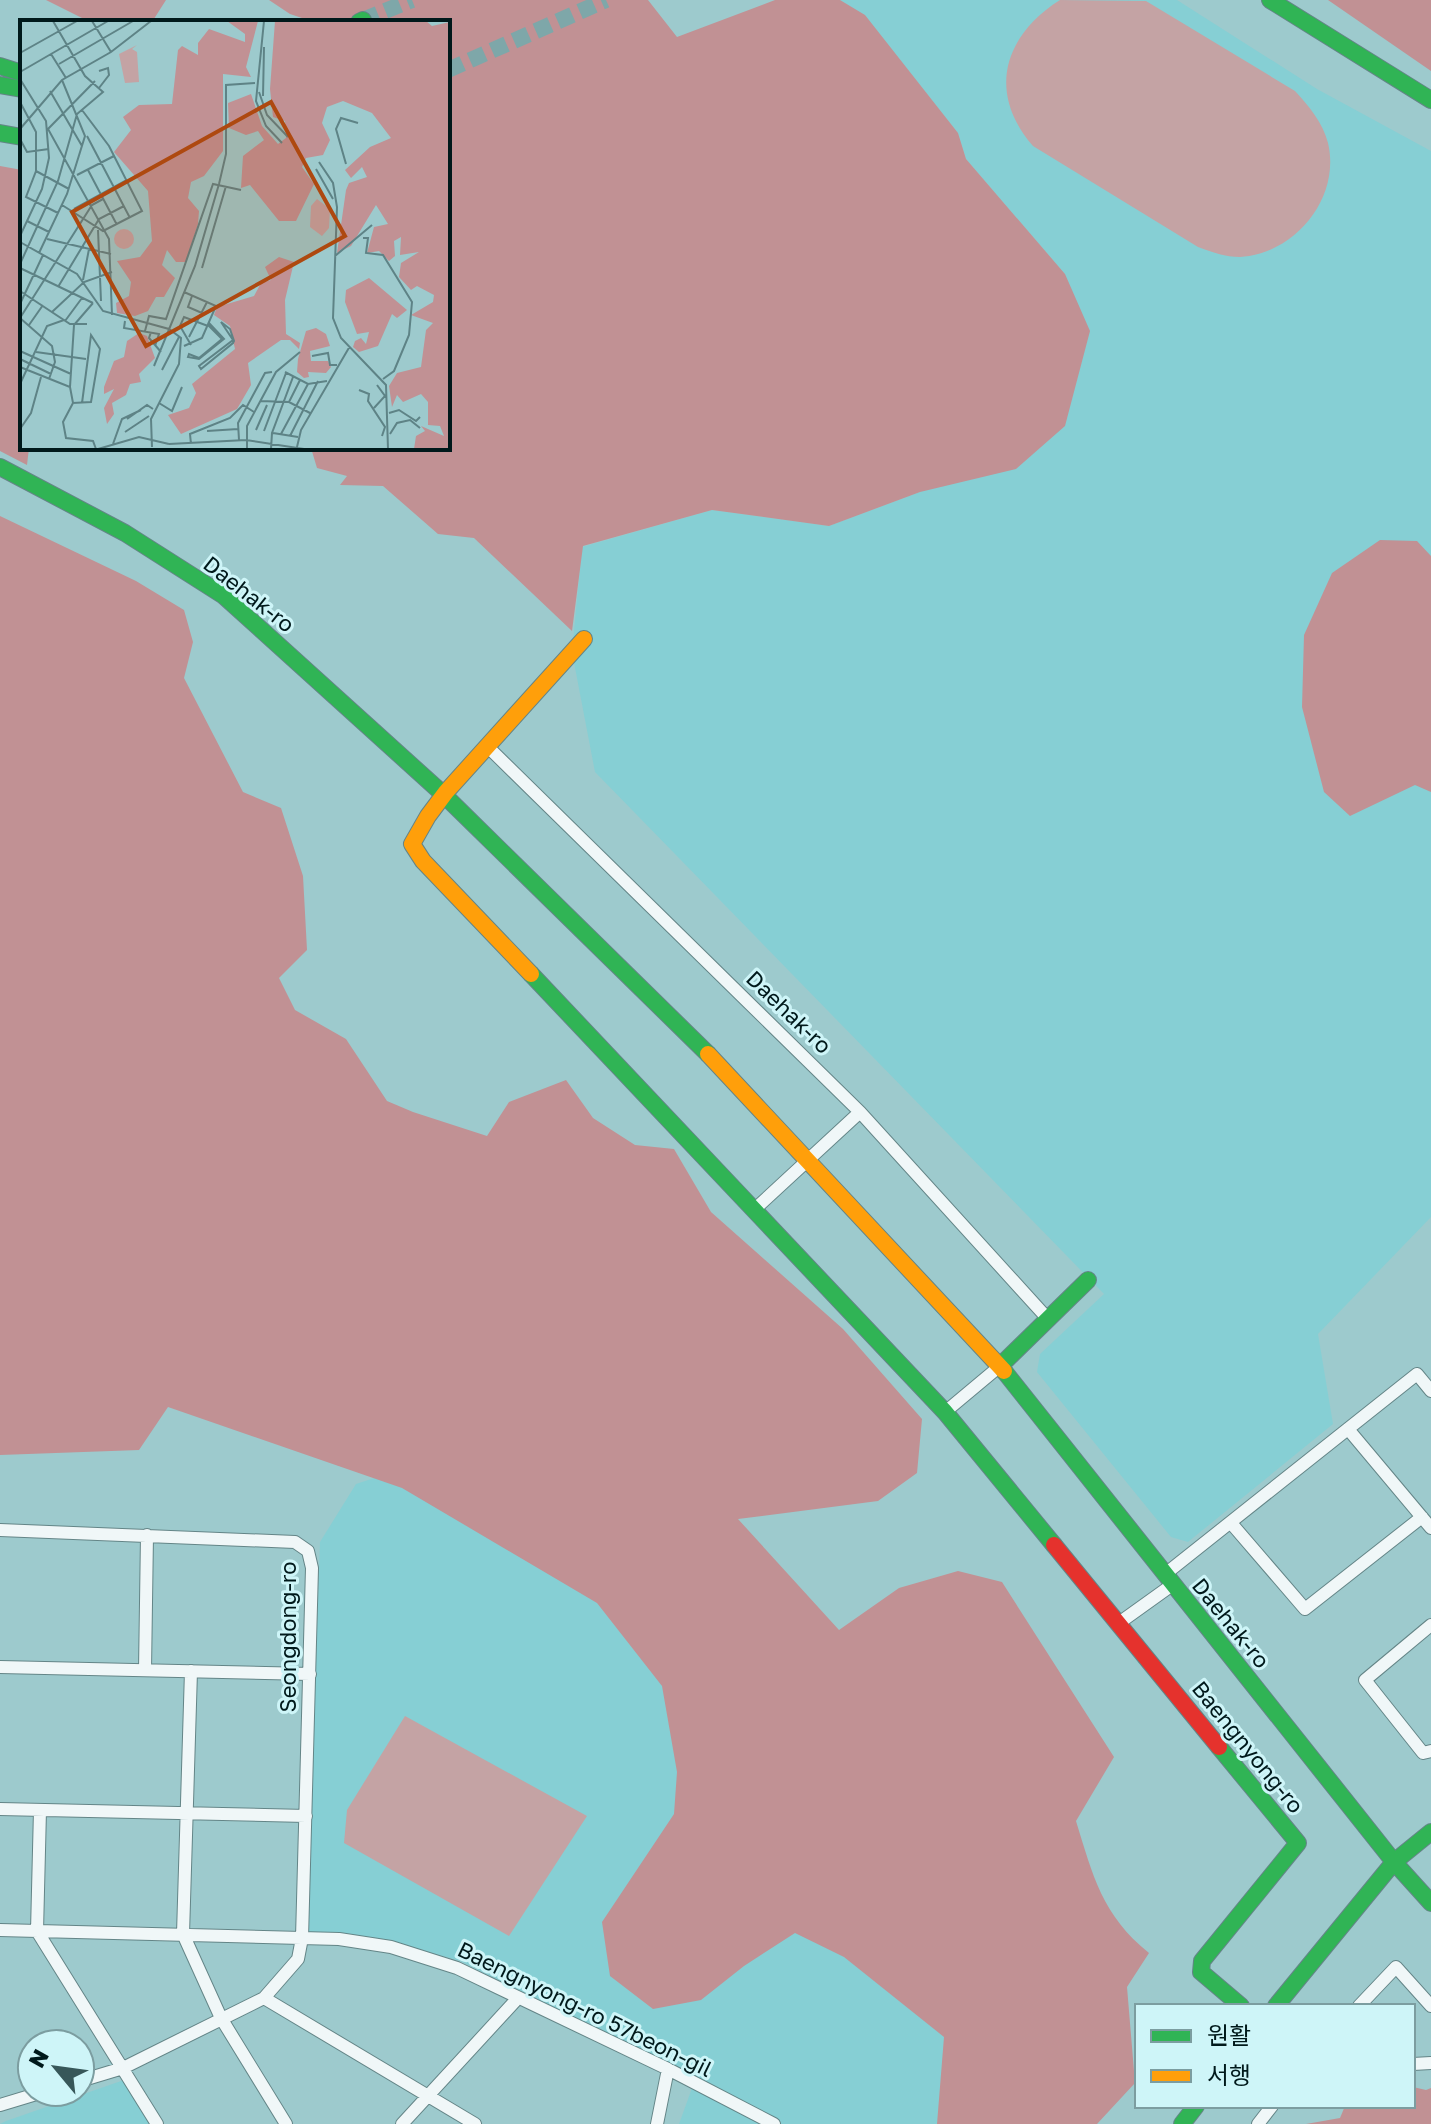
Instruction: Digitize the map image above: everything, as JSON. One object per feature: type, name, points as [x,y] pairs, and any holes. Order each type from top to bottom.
[{"type":"main road","points":[[1270,0],[1431,100]]},
{"type":"main road","points":[[0,66],[20,72]]},
{"type":"main road","points":[[0,85],[20,89]]},
{"type":"main road","points":[[0,133],[20,137]]},
{"type":"main road","points":[[0,144],[20,143]]},
{"type":"main road","name":"Daehak-ro","points":[[0,467],[125,533],[224,596],[443,794],[716,1062],[1000,1366],[1394,1862],[1431,1903]]},
{"type":"main road","points":[[584,639],[443,794],[424,818],[412,844],[423,861],[945,1412],[1119,1623]]},
{"type":"main road","points":[[1000,1366],[1088,1280]]},
{"type":"main road","name":"Baengnyong-ro","points":[[1119,1623],[1298,1843],[1202,1961],[1201,1972],[1239,2004]]},
{"type":"main road","points":[[1278,2004],[1394,1862],[1431,1832]]},
{"type":"main road","points":[[1182,2124],[1194,2108]]},
{"type":"street","name":"Daehak-ro","points":[[488,747],[860,1112],[1048,1319]]},
{"type":"street","points":[[755,1209],[860,1112]]},
{"type":"street","points":[[945,1412],[1000,1366]]},
{"type":"street","points":[[1119,1623],[1231,1523],[1417,1374],[1431,1391]]},
{"type":"street","points":[[1348,1429],[1431,1528]]},
{"type":"street","points":[[1231,1523],[1305,1609],[1422,1517]]},
{"type":"street","name":"Seongdong-ro","points":[[0,1530],[295,1542],[308,1551],[312,1568],[302,1938]]},
{"type":"street","points":[[145,1670],[147,1535]]},
{"type":"street","points":[[1431,1625],[1365,1680],[1423,1753],[1431,1751]]},
{"type":"street","points":[[0,1667],[310,1674]]},
{"type":"street","points":[[191,1671],[183,1934],[221,2018],[286,2124]]},
{"type":"street","points":[[0,1809],[306,1816]]},
{"type":"street","points":[[40,1810],[37,1931],[157,2124]]},
{"type":"street","name":"Baengnyong-ro 57beon-gil","points":[[0,1930],[339,1939],[391,1947],[457,1968],[668,2069],[774,2124]]},
{"type":"street","points":[[96,2076],[123,2068],[264,1998],[298,1959],[302,1938]]},
{"type":"street","points":[[1361,2004],[1396,1967],[1431,2006]]},
{"type":"street","points":[[264,1998],[475,2124]]},
{"type":"street","points":[[402,2124],[518,1998]]},
{"type":"street","points":[[657,2124],[668,2069]]},
{"type":"street","points":[[1258,2124],[1270,2108]]},
{"type":"shaded area","points":[[46,0],[166,0],[153,20],[86,20]]},
{"type":"shaded area","points":[[269,0],[648,0],[677,37],[775,0],[840,0],[865,15],[958,133],[966,159],[1065,274],[1090,331],[1065,426],[1016,469],[920,492],[829,526],[712,510],[583,546],[572,631],[474,538],[438,534],[383,486],[340,485],[347,476],[317,468],[312,450],[450,450],[450,20],[308,20],[290,14]]},
{"type":"shaded area","points":[[840,0],[1177,0],[1317,89],[1431,151],[1431,1217],[1318,1334],[1333,1424],[1188,1542],[1171,1537],[1037,1372],[1040,1354],[1104,1294],[595,772],[572,652],[582,547],[712,510],[829,526],[920,492],[1065,274],[966,159],[958,133],[865,16]]},
{"type":"shaded area","points":[[1060,0],[1146,1],[1295,91],[1315,115],[1328,143],[1330,164],[1327,184],[1310,220],[1279,246],[1240,257],[1219,254],[1198,247],[1033,146],[1010,106],[1006,86],[1008,67],[1014,48],[1025,31]]},
{"type":"shaded area","points":[[1328,0],[1431,0],[1431,71]]},
{"type":"shaded area","points":[[0,166],[20,170],[20,450],[29,450],[27,465],[0,451]]},
{"type":"shaded area","points":[[0,516],[136,581],[184,610],[193,642],[184,678],[243,792],[281,808],[303,876],[307,950],[279,978],[295,1010],[346,1039],[387,1101],[487,1136],[509,1102],[566,1080],[593,1118],[635,1145],[674,1149],[711,1212],[843,1329],[922,1419],[917,1473],[878,1501],[738,1519],[839,1630],[899,1588],[958,1571],[1002,1582],[1114,1757],[1076,1821],[1101,1893],[1120,1924],[1149,1953],[1127,1987],[1135,2083],[1097,2124],[937,2124],[944,2037],[844,1957],[795,1933],[744,1966],[701,2000],[653,2009],[610,1976],[602,1922],[674,1814],[677,1772],[662,1686],[597,1603],[402,1488],[168,1407],[139,1450],[0,1455]]},
{"type":"shaded area","points":[[1380,540],[1417,541],[1431,556],[1431,792],[1415,785],[1350,816],[1324,792],[1302,707],[1304,635],[1332,573]]},
{"type":"shaded area","points":[[396,1471],[595,1587],[962,2027],[963,2124],[679,2124],[696,2077],[460,1961],[390,1941],[307,1932],[320,1542],[356,1484]]},
{"type":"shaded area","points":[[405,1716],[587,1816],[509,1936],[344,1843],[347,1810]]},
{"type":"shaded area","points":[[124,2080],[150,2124],[0,2124],[43,2108],[96,2108],[96,2090]]},
{"type":"shaded area","points":[[1415,2087],[1431,2088],[1431,2124],[1306,2124],[1340,2118],[1344,2108],[1415,2108]]},
{"type":"tunnel","points":[[363,20],[412,0]]},
{"type":"tunnel","points":[[450,69],[606,0]]},
{"type":"traffic: fast","points":[[1270,0],[1431,100]]},
{"type":"traffic: fast","points":[[0,66],[20,72]]},
{"type":"traffic: fast","points":[[0,85],[20,89]]},
{"type":"traffic: fast","points":[[0,133],[20,137]]},
{"type":"traffic: fast","points":[[0,467],[125,533],[224,596],[443,794],[708,1054]]},
{"type":"traffic: fast","points":[[531,974],[945,1412],[1054,1545]]},
{"type":"traffic: fast","points":[[1000,1366],[1088,1280]]},
{"type":"traffic: fast","points":[[1004,1371],[1394,1862],[1431,1903]]},
{"type":"traffic: fast","points":[[1219,1747],[1298,1843],[1202,1961],[1201,1972],[1239,2004]]},
{"type":"traffic: fast","points":[[1278,2004],[1394,1862],[1431,1832]]},
{"type":"traffic: fast","points":[[1182,2124],[1194,2108]]},
{"type":"traffic: slow","points":[[531,974],[423,861],[412,844],[446,792],[584,639]]},
{"type":"traffic: slow","points":[[708,1054],[1004,1371]]},
{"type":"traffic: jam","points":[[1054,1545],[1219,1747]]}]
